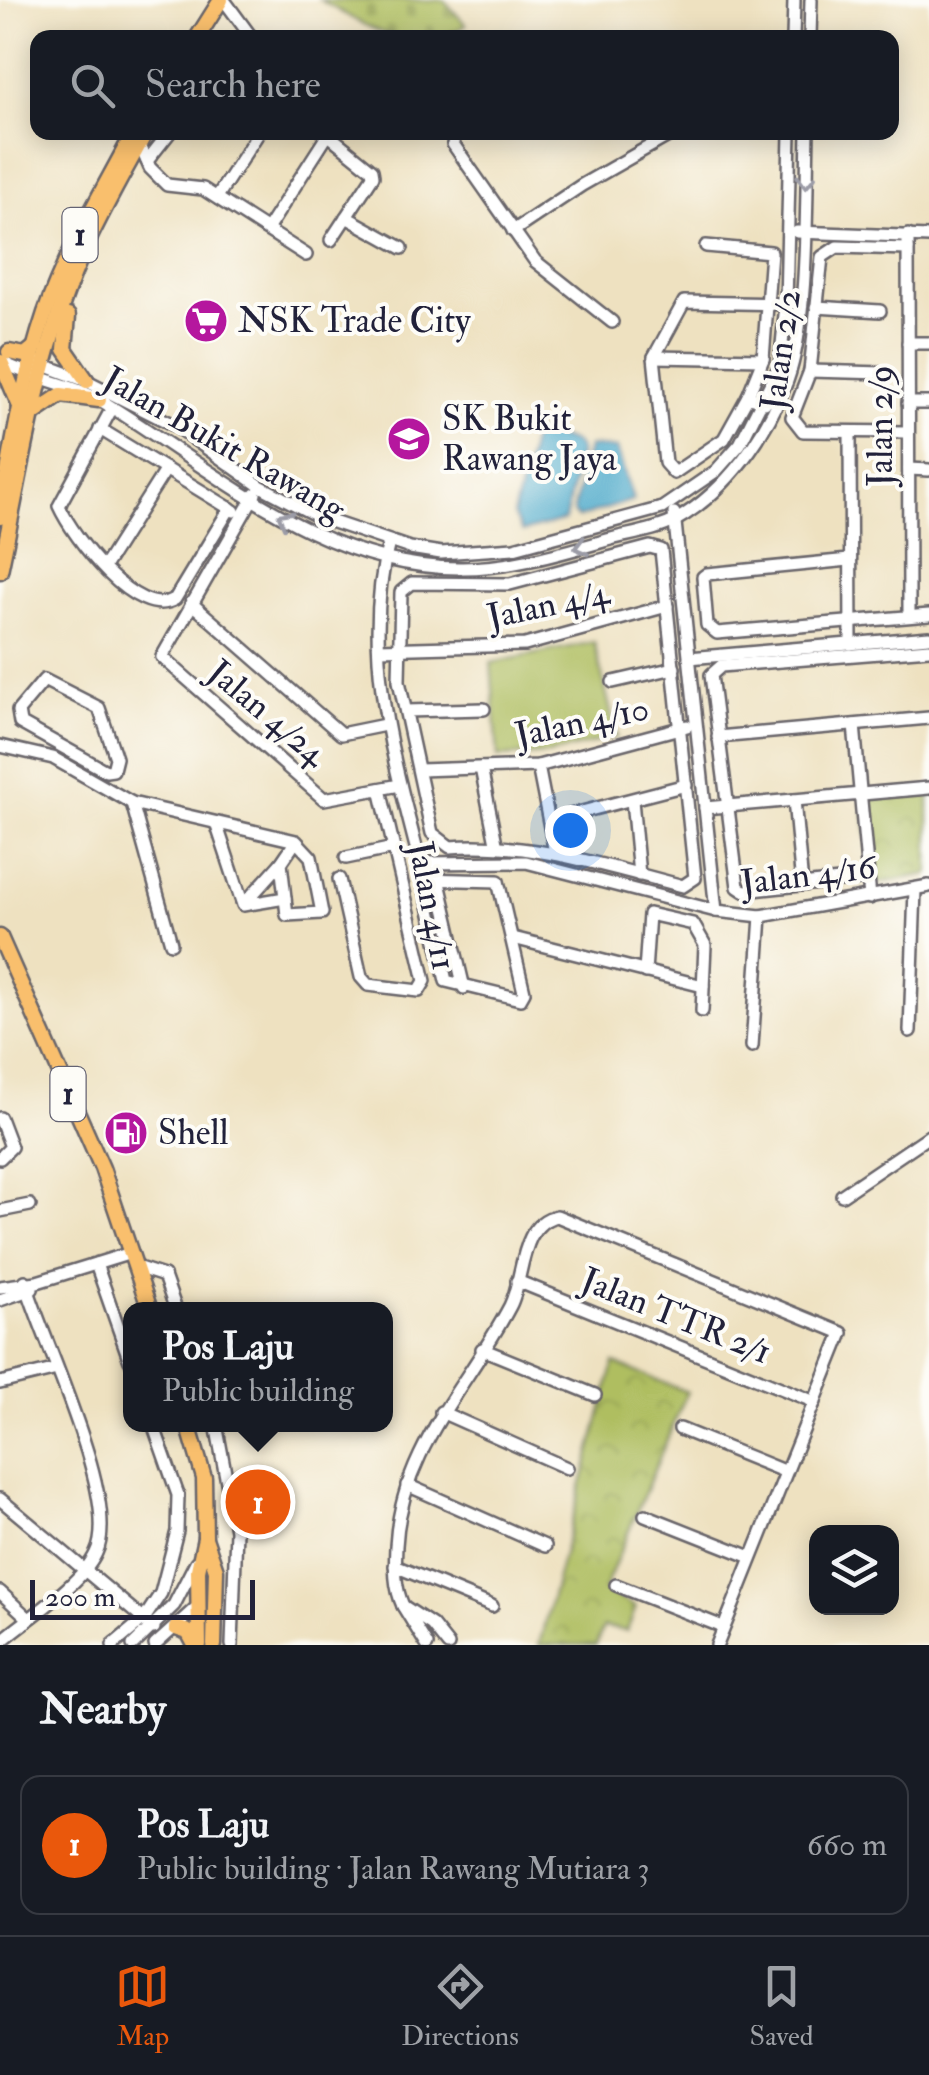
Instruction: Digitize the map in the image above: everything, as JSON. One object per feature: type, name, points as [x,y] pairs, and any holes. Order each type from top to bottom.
[{"type":"main road","points":[[200,30],[222,0]]},
{"type":"main road","name":"1","points":[[38,369],[38,342],[62,272],[130,140]]},
{"type":"main road","name":"1","points":[[0,517],[38,369],[78,261],[142,140]]},
{"type":"main road","points":[[78,261],[65,349],[87,381]]},
{"type":"main road","points":[[38,342],[29,354],[3,354],[27,414],[61,395],[105,404]]},
{"type":"main road","name":"1","points":[[0,571],[27,414]]},
{"type":"main road","name":"1","points":[[0,937],[102,1168],[148,1302]]},
{"type":"main road","points":[[190,1432],[204,1478],[214,1645]]},
{"type":"main road","points":[[197,1645],[198,1606],[208,1561]]},
{"type":"main road","points":[[176,1628],[188,1632],[197,1645]]},
{"type":"street","points":[[222,0],[242,30]]},
{"type":"street","points":[[810,30],[811,0]]},
{"type":"street","points":[[793,30],[795,1]]},
{"type":"street","points":[[162,140],[145,156],[170,187],[203,188],[306,255]]},
{"type":"street","points":[[217,197],[254,140]]},
{"type":"street","points":[[268,228],[322,140]]},
{"type":"street","points":[[331,240],[372,170],[334,140]]},
{"type":"street","points":[[513,231],[582,184],[661,140]]},
{"type":"street","name":"Jalan Bukit Rawang","points":[[38,369],[87,381],[165,420],[260,486],[320,518],[388,542],[441,553],[514,548],[672,504],[716,471],[740,444],[765,402],[780,365],[786,304],[790,140]]},
{"type":"street","name":"Jalan Bukit Rawang","points":[[38,369],[105,404],[309,532],[384,559],[462,568],[510,564],[675,520],[746,457],[774,411],[794,350],[808,140]]},
{"type":"street","points":[[453,144],[535,261],[612,322]]},
{"type":"street","points":[[346,217],[402,248]]},
{"type":"street","points":[[788,232],[929,237]]},
{"type":"street","name":"Jalan 2/9","points":[[908,235],[909,616]]},
{"type":"street","points":[[706,246],[770,250],[769,303],[764,359],[724,439],[674,473],[665,462],[654,356],[684,302],[769,303],[786,304]]},
{"type":"street","name":"Jalan 2/2","points":[[908,249],[829,250],[819,264],[810,371],[793,411],[793,424],[803,430],[908,432]]},
{"type":"street","points":[[816,308],[880,311]]},
{"type":"street","points":[[908,342],[929,343]]},
{"type":"street","points":[[3,354],[38,369]]},
{"type":"street","points":[[654,356],[764,359]]},
{"type":"street","points":[[810,371],[884,373]]},
{"type":"street","points":[[748,396],[765,402]]},
{"type":"street","points":[[908,403],[929,404]]},
{"type":"street","points":[[105,404],[100,429],[59,506],[104,567],[126,590],[148,603],[169,603],[260,486]]},
{"type":"street","points":[[165,420],[165,436],[174,446]]},
{"type":"street","points":[[100,429],[236,512]]},
{"type":"street","points":[[850,432],[851,644]]},
{"type":"street","points":[[104,567],[166,469]]},
{"type":"street","points":[[908,470],[929,470]]},
{"type":"street","points":[[672,504],[716,911]]},
{"type":"street","points":[[236,512],[191,603],[341,734],[385,724]]},
{"type":"street","points":[[388,542],[379,648],[385,724],[418,855],[430,864],[438,879],[464,988]]},
{"type":"street","points":[[650,547],[661,550],[695,878],[683,886],[559,854],[496,843],[450,846],[441,840],[432,833],[406,711],[399,648],[401,592],[412,583],[510,584],[650,547]]},
{"type":"street","points":[[849,560],[708,574],[704,578],[706,624],[716,633],[929,614]]},
{"type":"street","name":"Jalan 4/24","points":[[191,603],[162,658],[324,798],[400,785]]},
{"type":"street","name":"Jalan 4/4","points":[[379,648],[526,645],[667,606]]},
{"type":"street","points":[[689,658],[929,637]]},
{"type":"street","points":[[868,878],[744,891],[738,887],[711,675],[721,666],[929,649]]},
{"type":"street","points":[[612,682],[674,668]]},
{"type":"street","points":[[44,680],[99,708],[116,758],[114,768],[106,771],[60,744],[22,725],[17,717],[44,680]]},
{"type":"street","points":[[406,711],[484,709]]},
{"type":"street","points":[[718,737],[929,718]]},
{"type":"street","name":"Jalan 4/10","points":[[419,770],[538,766],[696,723]]},
{"type":"street","points":[[854,725],[870,898]]},
{"type":"street","points":[[53,758],[60,744]]},
{"type":"street","points":[[0,746],[53,758],[132,802],[296,841],[311,857],[322,913],[287,915],[281,862]]},
{"type":"street","points":[[538,766],[560,870]]},
{"type":"street","points":[[481,768],[496,843]]},
{"type":"street","points":[[551,820],[686,785]]},
{"type":"street","points":[[705,808],[929,788]]},
{"type":"street","name":"Jalan 4/11","points":[[339,879],[362,978],[368,985],[419,991],[425,982],[380,789]]},
{"type":"street","points":[[632,800],[639,875]]},
{"type":"street","points":[[794,800],[802,884]]},
{"type":"street","points":[[132,802],[171,943]]},
{"type":"street","points":[[216,823],[243,905]]},
{"type":"street","points":[[243,905],[296,841]]},
{"type":"street","points":[[346,858],[394,848]]},
{"type":"street","name":"Jalan 4/16","points":[[430,864],[526,862],[716,911],[761,916],[922,887]]},
{"type":"street","points":[[423,879],[497,880],[524,992],[514,999],[446,982],[423,879],[430,864]]},
{"type":"street","points":[[910,1031],[922,887]]},
{"type":"street","points":[[243,905],[285,898]]},
{"type":"street","points":[[645,972],[647,920],[655,912],[693,924],[704,937],[702,1011]]},
{"type":"street","points":[[752,1046],[761,916]]},
{"type":"street","points":[[513,938],[703,986]]},
{"type":"street","points":[[0,1118],[12,1147],[0,1158]]},
{"type":"street","points":[[842,1195],[929,1136]]},
{"type":"street","points":[[0,1211],[30,1205]]},
{"type":"street","points":[[427,1645],[403,1606],[395,1566],[407,1485],[421,1446],[509,1309],[526,1248],[546,1219],[557,1216],[842,1334],[716,1645]]},
{"type":"street","points":[[0,1300],[96,1264],[134,1260],[164,1276],[173,1302]]},
{"type":"street","points":[[96,1264],[123,1341]]},
{"type":"street","points":[[148,1302],[164,1276]]},
{"type":"street","name":"Jalan TTR 2/1","points":[[518,1281],[814,1402]]},
{"type":"street","points":[[0,1287],[30,1286]]},
{"type":"street","points":[[0,1642],[86,1570],[103,1534],[98,1496],[30,1286]]},
{"type":"street","points":[[482,1349],[596,1395]]},
{"type":"street","points":[[0,1383],[58,1370]]},
{"type":"street","points":[[441,1412],[568,1468]]},
{"type":"street","points":[[680,1429],[786,1472]]},
{"type":"street","points":[[133,1645],[149,1624],[177,1531],[178,1495],[156,1432]]},
{"type":"street","points":[[218,1432],[236,1530],[232,1645]]},
{"type":"street","points":[[407,1485],[545,1546]]},
{"type":"street","points":[[0,1499],[149,1624],[176,1628]]},
{"type":"street","points":[[644,1515],[751,1557]]},
{"type":"street","points":[[113,1645],[174,1605],[208,1561],[220,1580],[235,1592]]},
{"type":"street","points":[[395,1566],[492,1606]]},
{"type":"street","points":[[616,1585],[723,1628]]},
{"type":"street","points":[[0,1592],[28,1618]]},
{"type":"street","points":[[215,1620],[235,1592]]},
{"type":"street","points":[[149,1624],[154,1645],[198,1606]]},
{"type":"street","points":[[403,1606],[432,1625],[448,1645]]},
{"type":"green space","points":[[320,0],[444,0],[466,25],[456,30],[376,30]]},
{"type":"green space","points":[[594,642],[617,737],[549,754],[498,757],[491,663]]},
{"type":"green space","points":[[929,792],[929,874],[874,884],[863,803],[872,796]]},
{"type":"green space","points":[[614,1363],[687,1392],[604,1590],[636,1607],[627,1631],[603,1627],[596,1645],[539,1645]]},
{"type":"water","points":[[540,431],[575,443],[580,450],[565,520],[522,532],[513,515],[534,434]]},
{"type":"water","points":[[588,446],[617,449],[633,500],[578,518],[573,513]]},
{"type":"place","name":"NSK Trade City","points":[[206,321]]},
{"type":"place","name":"SK Bukit Rawang Jaya","points":[[409,439]]},
{"type":"place","name":"Shell","points":[[126,1133]]},
{"type":"place","name":"Pos Laju","points":[[258,1502]]}]
